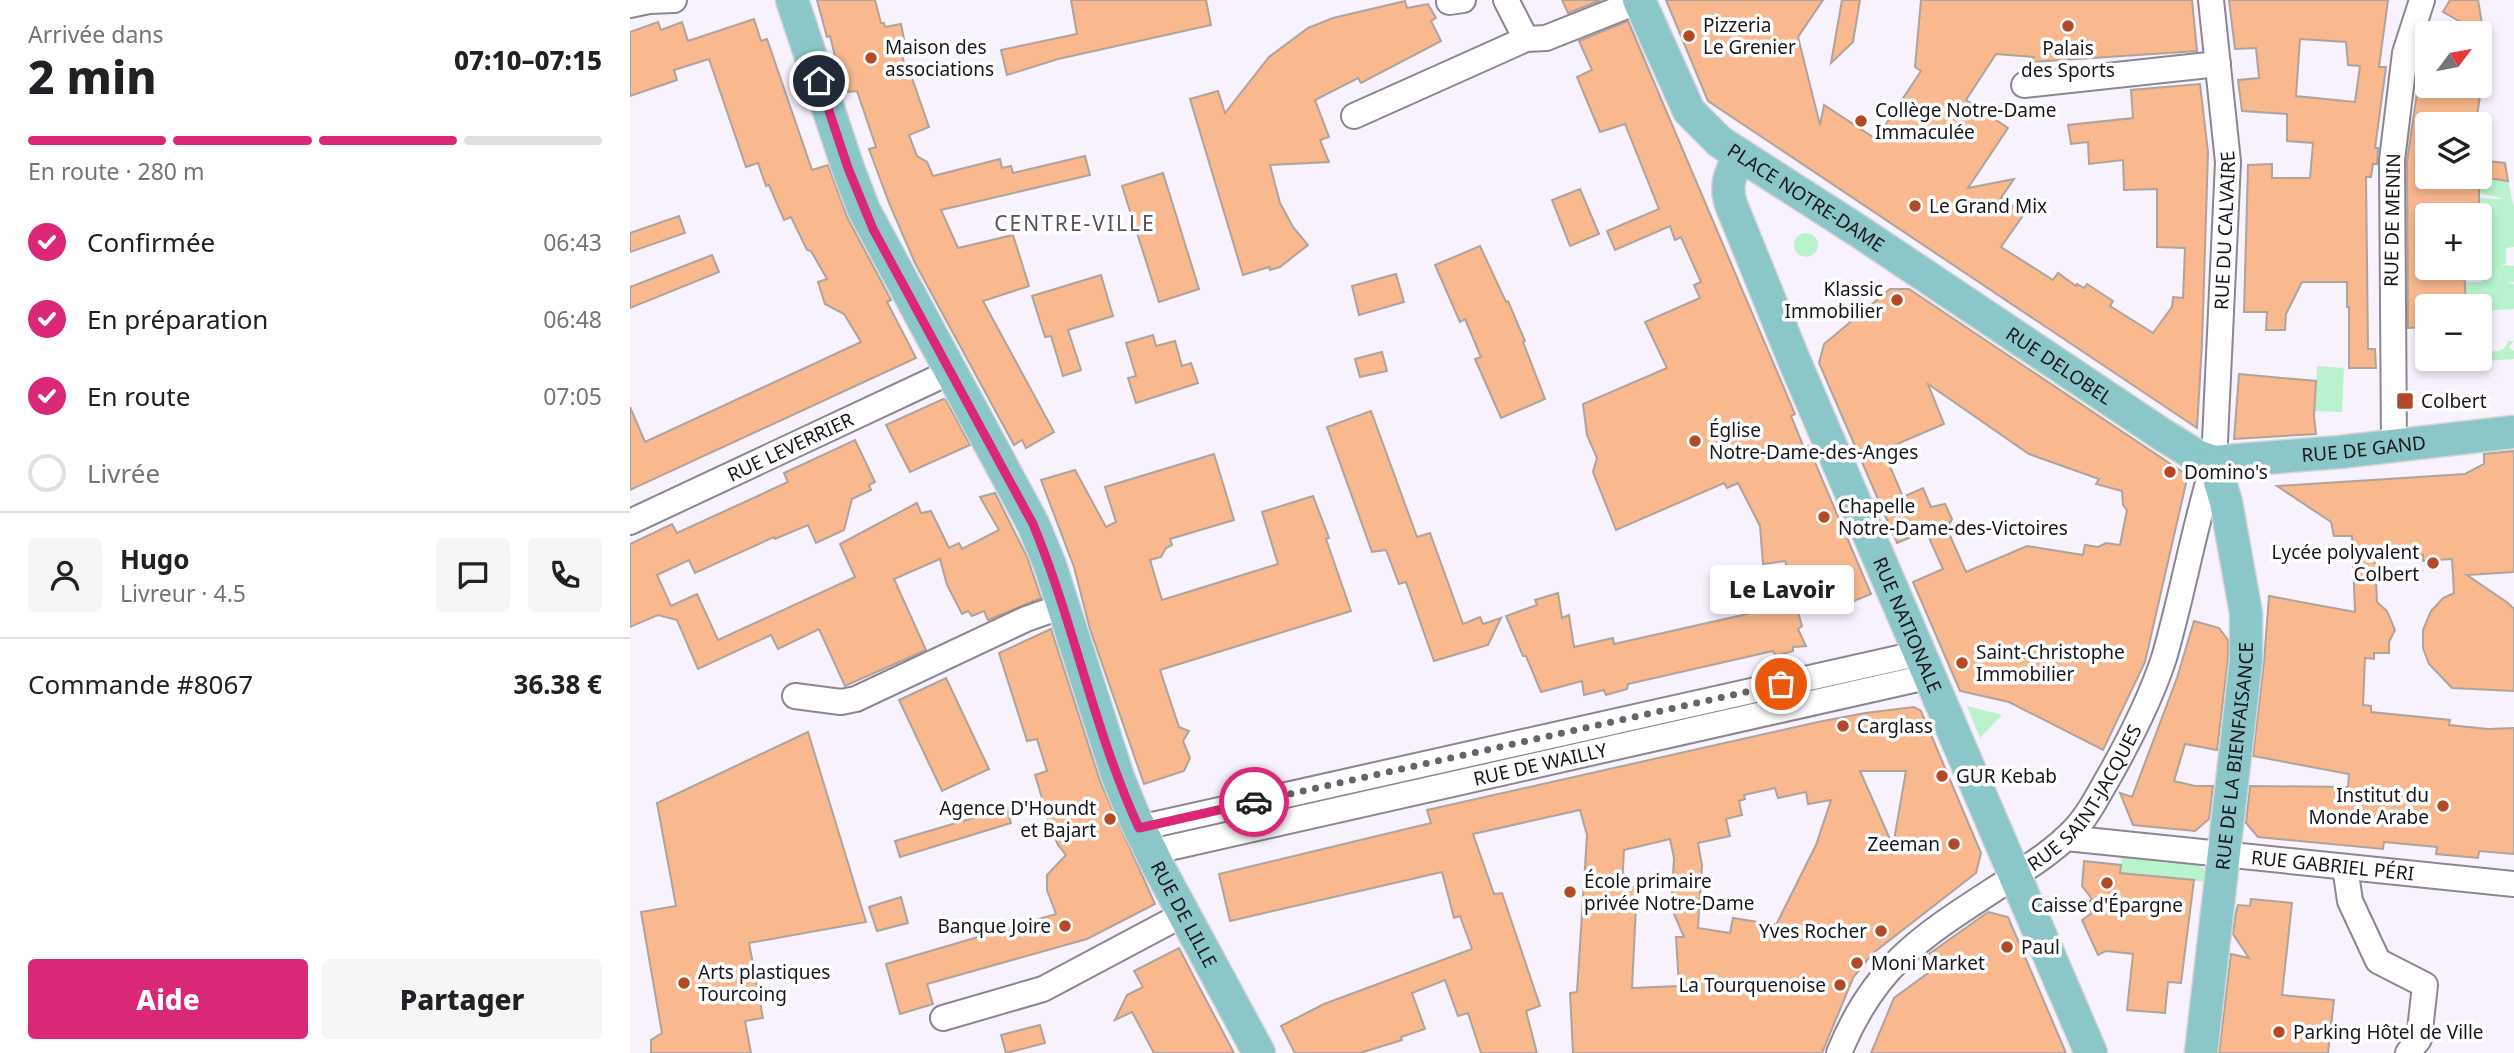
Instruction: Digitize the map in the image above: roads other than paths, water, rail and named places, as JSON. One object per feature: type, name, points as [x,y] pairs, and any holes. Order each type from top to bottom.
[{"type":"main road","name":"RUE DE LILLE","points":[[792,0],[864,210],[1027,512],[1050,565],[1118,777],[1145,840],[1259,1053]]},
{"type":"main road","name":"PLACE NOTRE-DAME","points":[[1639,0],[1692,117],[1740,155],[1908,264]]},
{"type":"main road","name":"RUE NATIONALE","points":[[1740,155],[1728,182],[1729,200],[1794,360],[2091,1053]]},
{"type":"main road","name":"RUE DELOBEL","points":[[1908,264],[2163,435],[2197,456],[2214,462]]},
{"type":"main road","name":"RUE DE GAND","points":[[2214,462],[2340,452],[2514,432]]},
{"type":"main road","name":"RUE DE LA BIENFAISANCE","points":[[2201,1053],[2248,629],[2226,502],[2214,462]]},
{"type":"street","points":[[630,5],[674,0]]},
{"type":"street","points":[[1506,0],[1526,39]]},
{"type":"street","points":[[1354,116],[1526,39],[1546,38],[1639,0]]},
{"type":"street","name":"RUE DU CALVAIRE","points":[[2211,0],[2228,162],[2214,462]]},
{"type":"street","name":"RUE DE MENIN","points":[[2394,444],[2392,160],[2405,53],[2423,0]]},
{"type":"street","points":[[2024,85],[2218,64]]},
{"type":"street","name":"RUE LEVERRIER","points":[[630,522],[950,372]]},
{"type":"street","name":"RUE SAINT-JACQUES","points":[[1839,1053],[1858,1011],[1899,958],[1932,930],[2066,838],[2093,805],[2150,695],[2164,658],[2201,503],[2214,462]]},
{"type":"street","points":[[795,696],[841,702],[856,699],[1026,620],[1063,606]]},
{"type":"street","name":"RUE DE WAILLY","points":[[1145,840],[1926,665]]},
{"type":"street","name":"RUE GABRIEL PÉRI","points":[[2066,838],[2514,884]]},
{"type":"street","points":[[2344,867],[2350,901],[2378,961],[2425,985],[2419,1039],[2408,1053]]},
{"type":"street","points":[[943,1018],[1043,989],[1184,914]]},
{"type":"place","name":"Palais des Sports","points":[[2068,26]]},
{"type":"place","name":"Pizzeria Le Grenier","points":[[1689,36]]},
{"type":"place","name":"Maison des associations","points":[[871,58]]},
{"type":"place","name":"Collège Notre-Dame Immaculée","points":[[1861,121]]},
{"type":"place","name":"Le Grand Mix","points":[[1915,206]]},
{"type":"place","name":"Klassic Immobilier","points":[[1897,300]]},
{"type":"place","name":"Colbert","points":[[2405,401]]},
{"type":"place","name":"Église Notre-Dame-des-Anges","points":[[1695,441]]},
{"type":"place","name":"Domino's","points":[[2170,472]]},
{"type":"place","name":"Chapelle Notre-Dame-des-Victoires","points":[[1824,517]]},
{"type":"place","name":"Lycée polyvalent Colbert","points":[[2433,563]]},
{"type":"place","name":"Saint-Christophe Immobilier","points":[[1962,663]]},
{"type":"place","name":"Le Lavoir","points":[[1781,684]]},
{"type":"place","name":"Carglass","points":[[1843,726]]},
{"type":"place","name":"GUR Kebab","points":[[1942,776]]},
{"type":"place","name":"Institut du Monde Arabe","points":[[2443,806]]},
{"type":"place","name":"Agence D'Houndt et Bajart","points":[[1110,819]]},
{"type":"place","name":"Zeeman","points":[[1954,844]]},
{"type":"place","name":"Caisse d'Épargne","points":[[2107,883]]},
{"type":"place","name":"École primaire privée Notre-Dame","points":[[1570,892]]},
{"type":"place","name":"Banque Joire","points":[[1065,926]]},
{"type":"place","name":"Yves Rocher","points":[[1881,931]]},
{"type":"place","name":"Paul","points":[[2007,947]]},
{"type":"place","name":"Moni Market","points":[[1857,963]]},
{"type":"place","name":"Arts plastiques Tourcoing","points":[[684,983]]},
{"type":"place","name":"La Tourquenoise","points":[[1840,985]]},
{"type":"place","name":"Parking Hôtel de Ville","points":[[2279,1032]]},
{"type":"district","name":"CENTRE-VILLE","points":[[1075,224]]}]
